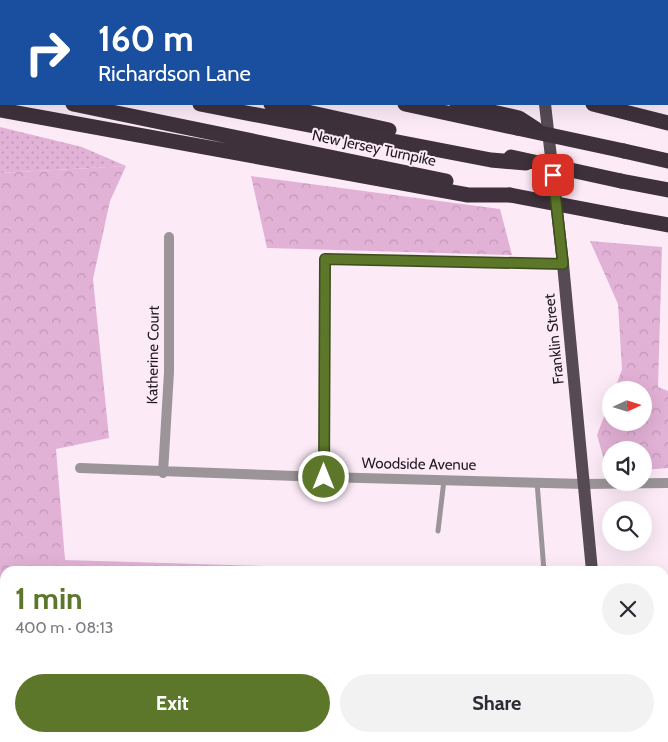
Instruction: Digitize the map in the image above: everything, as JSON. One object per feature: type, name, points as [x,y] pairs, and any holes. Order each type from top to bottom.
[{"type":"highway","name":"New Jersey Turnpike","points":[[78,105],[361,162],[510,195],[668,224]]},
{"type":"highway","points":[[206,105],[510,160]]},
{"type":"highway","name":"New Jersey Turnpike","points":[[275,105],[510,160],[668,190]]},
{"type":"highway","points":[[411,105],[518,123]]},
{"type":"highway","points":[[460,105],[518,123],[543,134],[668,160]]},
{"type":"highway","points":[[598,105],[668,123]]},
{"type":"highway","points":[[0,110],[468,195],[510,195]]},
{"type":"main road","name":"Franklin Street","points":[[545,105],[563,264],[592,566]]},
{"type":"street","name":"Katherine Court","points":[[163,472],[169,372],[169,237]]},
{"type":"street","points":[[324,477],[325,259],[563,264]]},
{"type":"street","name":"Woodside Avenue","points":[[80,468],[584,484],[668,483]]},
{"type":"lane","points":[[438,531],[444,480]]},
{"type":"lane","points":[[537,482],[544,566]]},
{"type":"green space","points":[[0,127],[82,147],[126,166],[0,173]]},
{"type":"green space","points":[[126,166],[110,201],[93,279],[109,438],[56,449],[65,560],[266,566],[0,566],[0,173]]},
{"type":"green space","points":[[251,176],[500,209],[512,255],[267,248]]},
{"type":"green space","points":[[590,241],[662,247],[658,387],[668,391],[668,468],[652,469],[652,441],[602,441],[602,453],[597,435],[602,422],[602,431],[652,431],[652,381],[618,381],[622,370],[618,304]]},
{"type":"route","points":[[324,477],[323,362],[325,259],[563,264],[553,175]]}]
